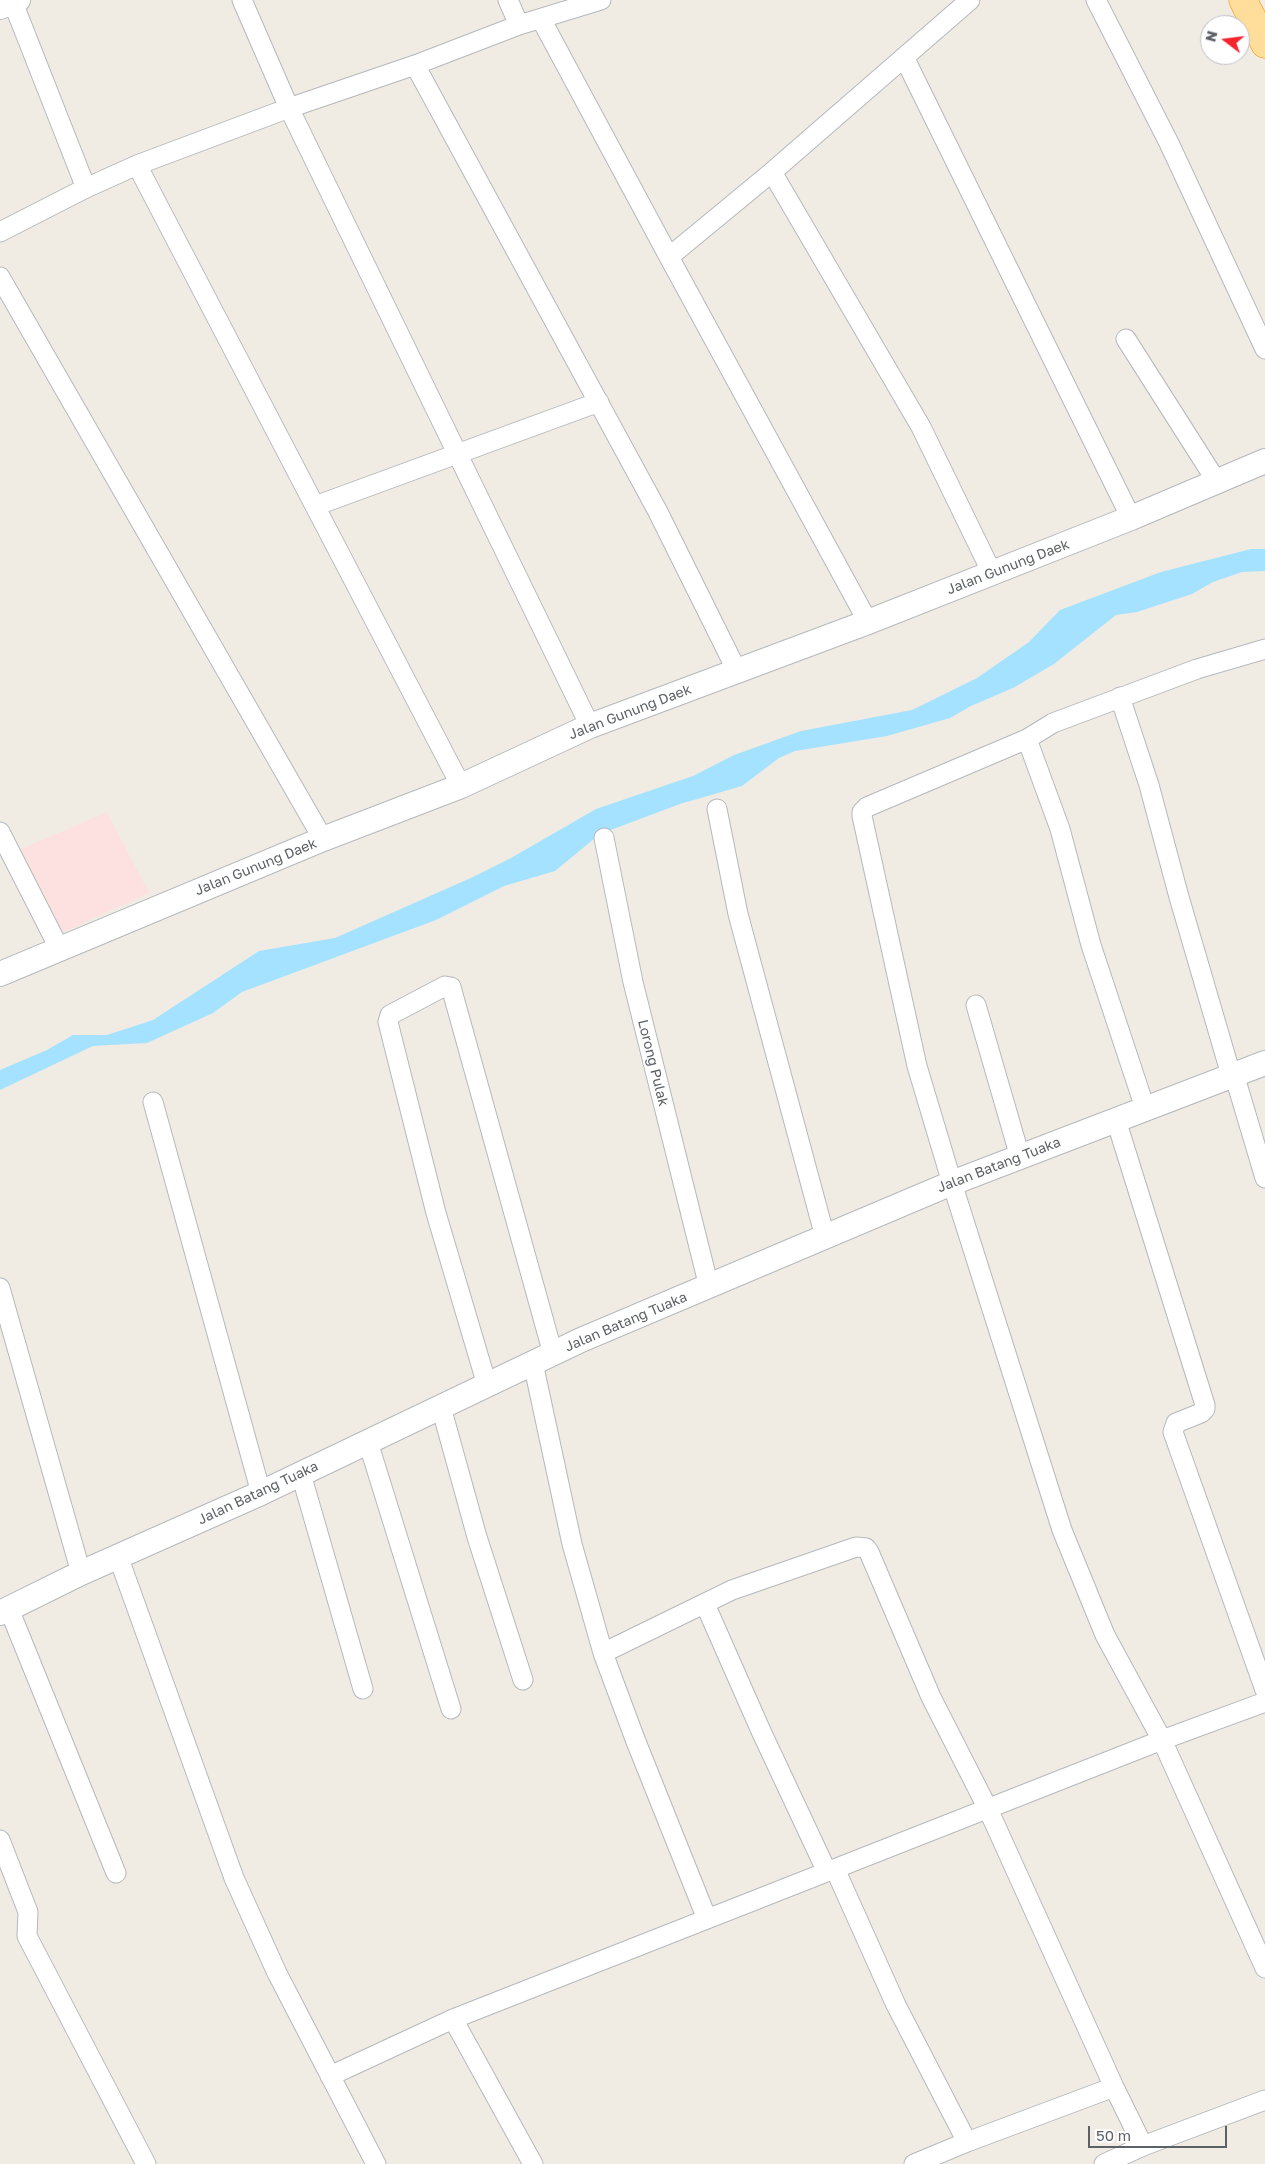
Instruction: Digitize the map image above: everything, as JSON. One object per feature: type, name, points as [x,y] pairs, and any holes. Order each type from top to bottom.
[{"type":"highway","points":[[1256,3],[1265,44]]},
{"type":"street","points":[[242,0],[289,108],[590,726]]},
{"type":"street","points":[[508,0],[520,25]]},
{"type":"street","points":[[0,232],[86,188],[137,165],[289,108],[415,65],[520,25],[601,0]]},
{"type":"street","points":[[668,257],[772,172],[970,0]]},
{"type":"street","points":[[1096,0],[1169,143],[1265,349]]},
{"type":"street","points":[[10,2],[86,188]]},
{"type":"street","points":[[542,19],[668,257],[868,622]]},
{"type":"street","points":[[904,57],[1131,518]]},
{"type":"street","points":[[415,65],[657,510],[737,671]]},
{"type":"street","points":[[137,165],[461,786]]},
{"type":"street","points":[[772,172],[921,427],[992,573]]},
{"type":"street","points":[[0,277],[323,840]]},
{"type":"street","points":[[1126,339],[1217,482]]},
{"type":"street","points":[[315,506],[599,402]]},
{"type":"street","name":"Jalan Gunung Daek","points":[[0,974],[323,840],[461,786],[590,726],[868,622],[1131,518],[1265,461]]},
{"type":"street","points":[[1265,649],[1197,669],[1053,723],[1027,738],[876,804],[862,812],[862,820],[917,1066],[1062,1530],[1105,1635],[1162,1740],[1265,1968]]},
{"type":"street","points":[[1120,697],[1149,785],[1179,897],[1265,1178]]},
{"type":"street","points":[[1027,738],[1060,829],[1091,945],[1145,1108]]},
{"type":"street","points":[[718,809],[738,914],[825,1238]]},
{"type":"street","points":[[0,832],[59,948]]},
{"type":"street","name":"Lorong Pulak","points":[[604,838],[633,982],[709,1287]]},
{"type":"street","points":[[486,1385],[436,1213],[388,1022],[390,1015],[445,986],[451,987],[542,1359],[572,1544],[603,1653],[635,1739],[707,1919]]},
{"type":"street","points":[[976,1005],[1020,1157]]},
{"type":"street","name":"Jalan Batang Tuaka","points":[[4,1611],[118,1556],[261,1493],[542,1359],[952,1183],[1265,1063]]},
{"type":"street","points":[[153,1102],[261,1493]]},
{"type":"street","points":[[1116,1120],[1205,1405],[1204,1411],[1201,1413],[1176,1423],[1173,1432],[1265,1690]]},
{"type":"street","points":[[0,1288],[81,1573]]},
{"type":"street","points":[[441,1407],[476,1537],[523,1680]]},
{"type":"street","points":[[368,1442],[450,1709]]},
{"type":"street","points":[[301,1474],[363,1689]]},
{"type":"street","points":[[603,1653],[732,1590],[856,1547],[866,1548],[931,1697],[988,1809],[1114,2087],[1143,2146]]},
{"type":"street","points":[[118,1556],[234,1878],[277,1973],[376,2164]]},
{"type":"street","points":[[705,1604],[761,1731],[896,2005],[967,2142]]},
{"type":"street","points":[[4,1611],[116,1873]]},
{"type":"street","points":[[330,2076],[453,2019],[1162,1740],[1265,1702]]},
{"type":"street","points":[[0,1840],[28,1912],[27,1936],[146,2164]]},
{"type":"street","points":[[453,2019],[533,2164]]},
{"type":"street","points":[[914,2164],[1114,2087]]},
{"type":"street","points":[[1104,2164],[1143,2146],[1265,2100]]},
{"type":"shaded area","points":[[107,812],[149,893],[59,934],[19,850]]},
{"type":"water","points":[[1251,549],[1265,549],[1265,571],[1242,572],[1213,582],[1192,594],[1137,612],[1116,615],[1054,664],[1013,688],[971,706],[950,718],[887,736],[795,751],[779,758],[742,786],[680,804],[600,834],[555,871],[504,886],[436,920],[242,992],[213,1013],[147,1043],[93,1046],[0,1090],[0,1070],[47,1050],[73,1035],[107,1035],[153,1020],[259,951],[335,938],[473,877],[511,858],[596,809],[693,776],[734,755],[801,731],[912,710],[977,678],[1029,642],[1060,610],[1161,572]]}]
